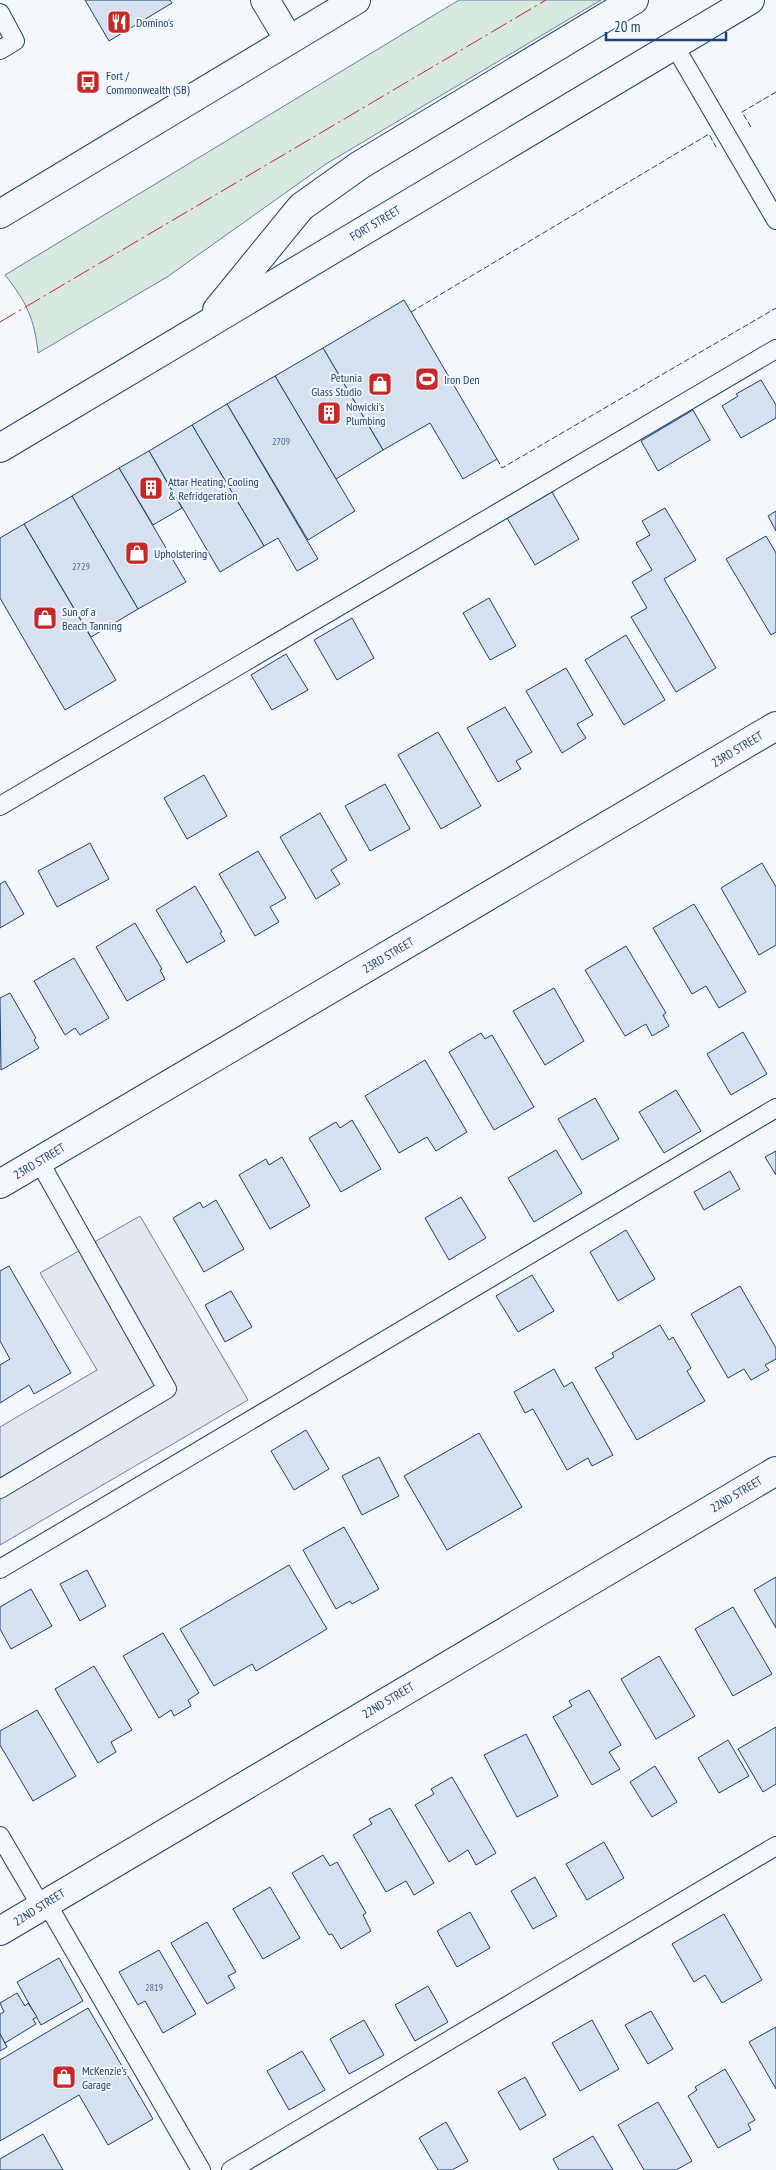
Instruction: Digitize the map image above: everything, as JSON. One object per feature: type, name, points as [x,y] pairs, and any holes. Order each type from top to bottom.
[{"type":"street","points":[[265,0],[289,40]]},
{"type":"street","points":[[0,214],[356,0]]},
{"type":"street","points":[[205,324],[301,207],[360,165],[634,0]]},
{"type":"street","name":"FORT STREET","points":[[0,448],[750,0]]},
{"type":"street","name":"23RD STREET","points":[[0,1184],[776,726]]},
{"type":"street","name":"22ND STREET","points":[[0,1931],[776,1471]]},
{"type":"lane","points":[[0,13],[15,41],[0,50]]},
{"type":"lane","points":[[674,45],[776,220]]},
{"type":"lane","points":[[0,806],[776,349]]},
{"type":"lane","points":[[0,1569],[776,1108]]},
{"type":"lane","points":[[0,1489],[167,1389],[39,1161]]},
{"type":"lane","points":[[0,1836],[43,1904],[200,2170]]},
{"type":"lane","points":[[231,2170],[776,1846]]},
{"type":"shaded area","points":[[459,0],[601,0],[326,164],[167,277],[38,353],[35,331],[28,311],[19,294],[5,275]]},
{"type":"shaded area","points":[[140,1216],[248,1400],[0,1545],[0,1427],[97,1370],[40,1273]]},
{"type":"building","name":"Domino's","points":[[85,0],[170,0],[172,3],[109,41]]},
{"type":"building","points":[[404,300],[497,459],[463,479],[430,423],[383,450],[323,348]]},
{"type":"building","name":"Nowicki's Plumbing","points":[[323,348],[383,450],[336,479],[275,376]]},
{"type":"building","points":[[275,376],[355,511],[308,540],[227,404]]},
{"type":"building","points":[[761,380],[776,405],[776,418],[741,438],[722,406],[738,396],[736,394]]},
{"type":"building","points":[[227,404],[318,559],[297,571],[278,538],[264,546],[192,425]]},
{"type":"building","points":[[693,410],[710,440],[658,471],[641,441]]},
{"type":"building","points":[[192,425],[264,546],[220,572],[149,451]]},
{"type":"building","name":"Attar Heating, Cooling & Refridgeration","points":[[149,451],[182,508],[153,525],[119,468]]},
{"type":"building","name":"Upholstering","points":[[119,468],[186,582],[138,609],[72,496]]},
{"type":"building","points":[[552,492],[579,539],[535,565],[507,518]]},
{"type":"building","points":[[72,496],[138,609],[91,637],[24,524]]},
{"type":"building","points":[[665,508],[696,560],[664,579],[716,668],[676,692],[631,617],[647,608],[632,582],[652,570],[636,543],[650,535],[642,521]]},
{"type":"building","points":[[776,511],[776,531],[768,516]]},
{"type":"building","name":"Sun of a Beach Tanning","points":[[24,524],[116,680],[65,710],[0,598],[0,538]]},
{"type":"building","points":[[766,536],[776,553],[776,632],[771,635],[726,559]]},
{"type":"building","points":[[489,598],[516,646],[490,660],[463,613]]},
{"type":"building","points":[[352,618],[374,658],[337,680],[314,640]]},
{"type":"building","points":[[626,635],[665,700],[624,725],[585,660]]},
{"type":"building","points":[[286,654],[308,690],[272,710],[251,675]]},
{"type":"building","points":[[566,668],[593,715],[577,724],[586,738],[562,753],[526,691]]},
{"type":"building","points":[[505,707],[532,752],[516,761],[521,769],[498,782],[467,728]]},
{"type":"building","points":[[438,732],[481,806],[441,829],[398,755]]},
{"type":"building","points":[[204,775],[227,816],[187,839],[164,798]]},
{"type":"building","points":[[385,784],[410,829],[370,851],[345,806]]},
{"type":"building","points":[[320,813],[347,860],[331,870],[340,884],[316,899],[280,837]]},
{"type":"building","points":[[90,843],[109,879],[57,907],[38,871]]},
{"type":"building","points":[[258,851],[286,898],[270,907],[279,922],[255,936],[219,874]]},
{"type":"building","points":[[762,863],[776,887],[776,945],[759,955],[721,888]]},
{"type":"building","points":[[5,881],[24,914],[0,928],[0,884]]},
{"type":"building","points":[[195,886],[222,932],[220,933],[225,941],[187,963],[156,910]]},
{"type":"building","points":[[694,904],[746,992],[719,1008],[706,986],[692,994],[653,928]]},
{"type":"building","points":[[135,923],[162,969],[160,970],[165,979],[127,1001],[96,947]]},
{"type":"building","points":[[626,946],[666,1013],[663,1015],[669,1026],[652,1036],[646,1024],[625,1036],[585,970]]},
{"type":"building","points":[[74,958],[109,1018],[80,1035],[75,1028],[65,1035],[34,981]]},
{"type":"building","points":[[554,988],[584,1041],[545,1065],[513,1011]]},
{"type":"building","points":[[10,993],[36,1038],[34,1040],[39,1048],[1,1070],[0,998]]},
{"type":"building","points":[[743,1032],[767,1074],[731,1095],[707,1054]]},
{"type":"building","points":[[481,1033],[485,1039],[492,1035],[534,1107],[494,1130],[449,1052]]},
{"type":"building","points":[[425,1060],[467,1132],[436,1151],[427,1137],[399,1153],[365,1096]]},
{"type":"building","points":[[676,1090],[701,1131],[664,1153],[639,1112]]},
{"type":"building","points":[[595,1098],[619,1139],[582,1160],[558,1119]]},
{"type":"building","points":[[352,1120],[381,1169],[341,1192],[309,1138],[336,1122],[340,1128]]},
{"type":"building","points":[[556,1150],[582,1193],[534,1222],[508,1178]]},
{"type":"building","points":[[776,1151],[776,1175],[765,1157]]},
{"type":"building","points":[[282,1157],[310,1206],[270,1229],[239,1175],[266,1159],[269,1165]]},
{"type":"building","points":[[730,1171],[740,1189],[704,1210],[694,1192]]},
{"type":"building","points":[[461,1197],[486,1238],[449,1260],[425,1218]]},
{"type":"building","points":[[216,1200],[244,1249],[204,1272],[173,1218],[200,1202],[203,1208]]},
{"type":"building","points":[[626,1230],[655,1279],[618,1301],[590,1252]]},
{"type":"building","points":[[9,1266],[71,1373],[34,1394],[29,1385],[0,1403],[0,1365],[10,1359],[0,1341],[0,1271]]},
{"type":"building","points":[[532,1275],[554,1311],[518,1332],[496,1296]]},
{"type":"building","points":[[740,1286],[776,1348],[776,1359],[765,1365],[769,1370],[751,1380],[744,1369],[728,1378],[691,1314]]},
{"type":"building","points":[[231,1291],[252,1327],[225,1342],[205,1305]]},
{"type":"building","points":[[660,1325],[669,1340],[673,1337],[691,1368],[687,1371],[705,1401],[637,1440],[595,1368],[614,1357],[612,1353]]},
{"type":"building","points":[[554,1369],[564,1387],[572,1382],[613,1455],[592,1466],[588,1458],[567,1470],[533,1409],[525,1413],[514,1392]]},
{"type":"building","points":[[306,1430],[329,1469],[294,1490],[271,1451]]},
{"type":"building","points":[[479,1433],[522,1507],[447,1550],[404,1476]]},
{"type":"building","points":[[379,1457],[399,1496],[362,1515],[342,1476]]},
{"type":"building","points":[[344,1527],[379,1589],[352,1604],[350,1601],[336,1609],[303,1550]]},
{"type":"building","points":[[289,1565],[327,1629],[256,1671],[252,1664],[214,1686],[180,1629]]},
{"type":"building","points":[[87,1570],[106,1606],[80,1621],[60,1584]]},
{"type":"building","points":[[776,1577],[776,1628],[754,1590]]},
{"type":"building","points":[[31,1589],[52,1626],[11,1649],[0,1629],[0,1607]]},
{"type":"building","points":[[733,1607],[772,1674],[733,1696],[695,1629]]},
{"type":"building","points":[[163,1633],[199,1693],[188,1700],[191,1706],[174,1716],[171,1710],[159,1718],[123,1656]]},
{"type":"building","points":[[659,1656],[695,1716],[656,1739],[621,1679]]},
{"type":"building","points":[[94,1666],[132,1730],[111,1742],[116,1752],[98,1763],[55,1689]]},
{"type":"building","points":[[589,1690],[621,1745],[609,1752],[620,1769],[592,1785],[553,1717],[572,1706],[569,1701]]},
{"type":"building","points":[[37,1710],[76,1776],[33,1801],[0,1745],[0,1731]]},
{"type":"building","points":[[776,1727],[776,1784],[763,1792],[738,1749]]},
{"type":"building","points":[[526,1734],[558,1796],[517,1817],[484,1755]]},
{"type":"building","points":[[728,1740],[749,1776],[719,1793],[698,1758]]},
{"type":"building","points":[[655,1766],[677,1802],[652,1817],[630,1782]]},
{"type":"building","points":[[452,1777],[496,1853],[476,1865],[468,1850],[449,1862],[415,1805],[434,1794],[431,1789]]},
{"type":"building","points":[[390,1808],[434,1883],[414,1895],[406,1881],[386,1892],[353,1835],[372,1824],[369,1819]]},
{"type":"building","points":[[604,1842],[624,1878],[587,1900],[566,1864]]},
{"type":"building","points":[[323,1855],[330,1866],[337,1862],[366,1913],[363,1915],[371,1931],[341,1949],[332,1934],[329,1935],[292,1873]]},
{"type":"building","points":[[535,1877],[557,1916],[533,1929],[511,1891]]},
{"type":"building","points":[[270,1887],[300,1938],[263,1959],[233,1909]]},
{"type":"building","points":[[470,1912],[490,1948],[457,1967],[437,1931]]},
{"type":"building","points":[[724,1914],[762,1980],[722,2003],[705,1975],[694,1982],[672,1944]]},
{"type":"building","points":[[207,1922],[236,1972],[228,1976],[235,1988],[207,2004],[171,1943]]},
{"type":"building","points":[[159,1950],[196,2014],[163,2033],[145,2001],[138,2005],[119,1972]]},
{"type":"building","points":[[59,1958],[83,2001],[41,2025],[17,1982]]},
{"type":"building","points":[[428,1986],[448,2022],[415,2041],[395,2005]]},
{"type":"building","points":[[17,1993],[25,2006],[28,2003],[37,2017],[33,2019],[36,2024],[5,2043],[0,2034],[0,2014],[4,2012],[0,2003]]},
{"type":"building","name":"McKenzie's Garage","points":[[88,2008],[153,2119],[108,2145],[79,2095],[0,2141],[0,2060]]},
{"type":"building","points":[[651,2011],[673,2049],[648,2064],[625,2025]]},
{"type":"building","points":[[364,2020],[384,2055],[349,2074],[330,2039]]},
{"type":"building","points":[[592,2020],[619,2069],[580,2091],[552,2043]]},
{"type":"building","points":[[776,2027],[776,2089],[749,2042]]},
{"type":"building","points":[[0,2034],[7,2047],[0,2051]]},
{"type":"building","points":[[302,2051],[325,2090],[289,2110],[267,2071]]},
{"type":"building","points":[[725,2069],[755,2120],[748,2124],[751,2130],[718,2148],[688,2096],[697,2090],[695,2087]]},
{"type":"building","points":[[525,2077],[546,2115],[520,2130],[498,2092]]},
{"type":"building","points":[[658,2102],[692,2161],[676,2170],[644,2170],[618,2125]]},
{"type":"building","points":[[446,2122],[468,2161],[452,2170],[438,2170],[419,2138]]},
{"type":"building","points":[[43,2134],[63,2170],[0,2170],[0,2159]]},
{"type":"building","points":[[593,2136],[613,2170],[559,2170],[553,2159]]},
{"type":"fence","points":[[751,127],[742,112],[776,92]]},
{"type":"fence","points":[[411,312],[709,134],[716,147]]},
{"type":"fence","points":[[497,459],[502,468],[776,308]]},
{"type":"power","points":[[0,322],[546,0]]},
{"type":"place","name":"Domino's","points":[[119,22]]},
{"type":"place","name":"Fort / Commonwealth (SB)","points":[[88,82]]},
{"type":"place","name":"Iron Den","points":[[427,379]]},
{"type":"place","name":"Petunia Glass Studio","points":[[380,384]]},
{"type":"place","name":"Nowicki's Plumbing","points":[[329,413]]},
{"type":"place","name":"Attar Heating, Cooling & Refridgeration","points":[[151,488]]},
{"type":"place","name":"Upholstering","points":[[137,553]]},
{"type":"place","name":"Sun of a Beach Tanning","points":[[45,618]]},
{"type":"place","name":"McKenzie's Garage","points":[[64,2077]]}]
